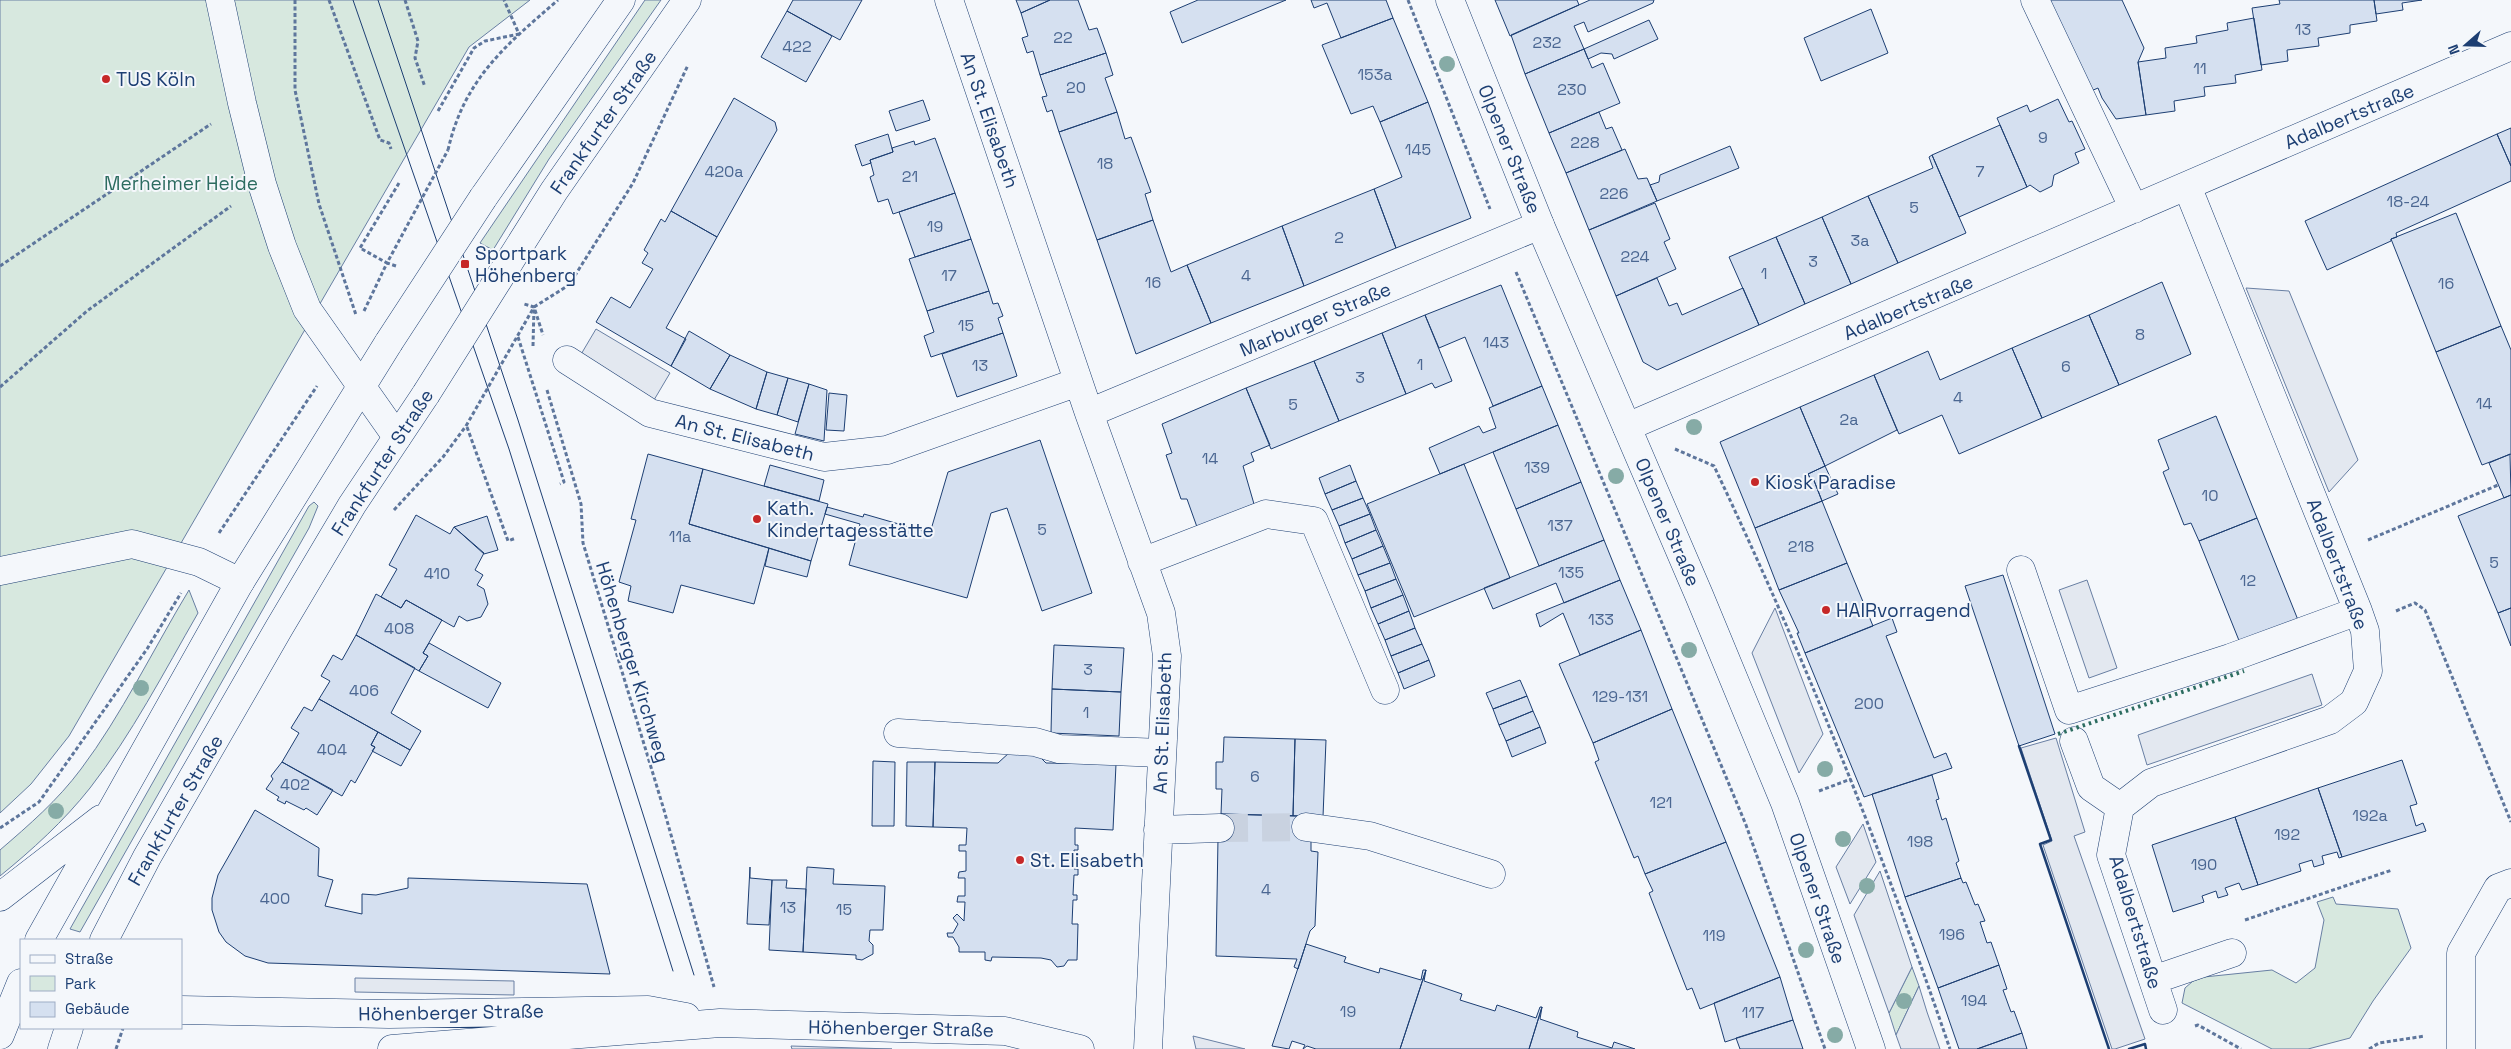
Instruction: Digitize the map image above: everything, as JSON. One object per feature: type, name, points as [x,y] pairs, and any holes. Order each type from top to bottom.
[{"type":"street","points":[[220,0],[262,184],[282,246],[306,309],[362,385],[397,437]]},
{"type":"street","points":[[40,939],[240,582],[389,342],[483,198],[621,0]]},
{"type":"street","name":"Frankfurter Straße","points":[[105,939],[142,865],[352,506],[426,394],[564,175],[688,0]]},
{"type":"street","name":"An St. Elisabeth","points":[[949,0],[1078,382],[1161,613],[1167,656],[1148,1049]]},
{"type":"street","name":"Olpener Straße","points":[[1450,0],[1540,225],[1628,427],[1784,803],[1871,1049]]},
{"type":"street","points":[[2035,0],[2134,209]]},
{"type":"street","name":"Adalbertstraße","points":[[1628,427],[2511,46]]},
{"type":"street","name":"Adalbertstraße","points":[[2163,1010],[2111,856],[2120,807],[2151,783],[2330,720],[2354,702],[2368,670],[2361,618],[2187,186]]},
{"type":"street","name":"Marburger Straße","points":[[1089,413],[1540,225]]},
{"type":"street","name":"An St. Elisabeth","points":[[567,360],[650,414],[824,457],[888,450],[1078,382]]},
{"type":"street","points":[[1142,562],[1266,514],[1314,521],[1385,690]]},
{"type":"street","points":[[0,571],[132,544],[199,562],[240,582]]},
{"type":"street","points":[[2021,570],[2069,710],[2361,618]]},
{"type":"street","points":[[898,733],[1035,742],[1059,749],[1162,753]]},
{"type":"street","points":[[2074,742],[2091,787],[2120,807]]},
{"type":"street","points":[[0,897],[110,812]]},
{"type":"street","points":[[1306,827],[1370,836],[1491,874]]},
{"type":"street","points":[[1158,830],[1220,828]]},
{"type":"street","points":[[2461,1049],[2461,953],[2498,888],[2511,883]]},
{"type":"street","points":[[2153,980],[2232,953]]},
{"type":"street","points":[[7,1022],[20,985]]},
{"type":"street","name":"Höhenberger Straße","points":[[182,1010],[390,1014],[648,1010],[720,1023]]},
{"type":"street","name":"Höhenberger Straße","points":[[392,1049],[720,1023],[1006,1031],[1080,1049]]},
{"type":"street","points":[[62,1049],[69,1029]]},
{"type":"path","points":[[295,0],[295,90],[319,204],[359,322]]},
{"type":"path","points":[[328,0],[380,140],[389,142],[391,149]]},
{"type":"path","points":[[405,0],[418,41],[415,58],[425,87]]},
{"type":"path","points":[[504,0],[519,34]]},
{"type":"path","points":[[0,828],[39,802],[147,649],[199,562],[359,322],[380,276],[448,150],[454,123],[478,79],[494,58],[558,0]]},
{"type":"path","points":[[1408,0],[1503,241],[1746,826],[1824,1049]]},
{"type":"path","points":[[438,111],[474,48],[485,41],[519,34]]},
{"type":"path","points":[[516,538],[508,541],[466,426],[534,307],[569,285],[632,183],[689,63]]},
{"type":"path","points":[[0,266],[242,103]]},
{"type":"path","points":[[387,263],[360,248],[399,183]]},
{"type":"path","points":[[0,387],[87,311],[262,184]]},
{"type":"path","points":[[534,307],[545,339]]},
{"type":"path","points":[[534,307],[533,346],[536,355]]},
{"type":"path","points":[[518,337],[564,482],[560,484]]},
{"type":"path","name":"Höhenberger Kirchweg","points":[[545,383],[581,504],[583,544],[708,962],[720,1023]]},
{"type":"path","points":[[1628,427],[1714,466],[1771,586],[1868,820],[1950,1049]]},
{"type":"path","points":[[2335,553],[2498,485]]},
{"type":"path","points":[[2361,618],[2415,604],[2425,610],[2511,822]]},
{"type":"path","points":[[2239,924],[2247,918],[2392,870]]},
{"type":"path","points":[[2163,1010],[2174,1028],[2198,1025],[2241,1049]]},
{"type":"path","points":[[116,1049],[122,1029]]},
{"type":"path","points":[[2368,1049],[2379,1043],[2430,1036]]},
{"type":"green space","name":"Merheimer Heide","points":[[0,0],[530,0],[469,47],[69,736],[31,784],[0,813]]},
{"type":"green space","points":[[645,0],[661,0],[549,159],[493,250],[480,243]]},
{"type":"green space","points":[[314,502],[318,506],[309,528],[80,932],[70,929],[309,506]]},
{"type":"green space","points":[[189,590],[198,613],[120,746],[90,788],[59,823],[0,876],[0,850],[53,802],[81,769],[124,704]]},
{"type":"green space","points":[[2333,897],[2336,904],[2398,909],[2411,948],[2373,1001],[2350,1038],[2308,1049],[2272,1049],[2182,1003],[2185,988],[2193,981],[2204,977],[2272,970],[2296,983],[2315,968],[2324,920],[2317,902]]},
{"type":"green space","points":[[1912,967],[1919,986],[1896,1035],[1889,1013]]},
{"type":"shaded area","points":[[2246,288],[2289,291],[2358,460],[2329,492]]},
{"type":"shaded area","points":[[596,329],[670,373],[654,400],[580,356]]},
{"type":"shaded area","points":[[2087,580],[2117,668],[2089,678],[2059,590]]},
{"type":"shaded area","points":[[1775,608],[1823,734],[1799,773],[1752,653]]},
{"type":"shaded area","points":[[2312,674],[2322,705],[2147,765],[2138,735]]},
{"type":"shaded area","points":[[2056,738],[2085,832],[2074,836],[2145,1039],[2115,1049],[2112,1049],[2043,845],[2052,841],[2021,748]]},
{"type":"shaded area","points":[[1863,824],[1876,862],[1850,904],[1836,867]]},
{"type":"shaded area","points":[[1880,871],[1912,967],[1889,1013],[1854,915]]},
{"type":"shaded area","points":[[355,978],[514,981],[514,995],[355,992]]},
{"type":"shaded area","points":[[1919,986],[1940,1049],[1901,1049],[1896,1035]]},
{"type":"shaded area","points":[[1193,1036],[1245,1049],[1196,1049]]},
{"type":"shaded area","points":[[791,1046],[892,1049],[792,1049]]},
{"type":"building","points":[[793,0],[862,0],[840,40],[787,11]]},
{"type":"building","points":[[1016,0],[1050,0],[1021,13]]},
{"type":"building","points":[[1050,0],[1078,0],[1089,30],[1097,28],[1106,53],[1040,75],[1033,51],[1027,53],[1022,38],[1028,36],[1021,13]]},
{"type":"building","points":[[1198,0],[1286,0],[1182,43],[1170,12]]},
{"type":"building","points":[[1311,0],[1386,0],[1393,18],[1341,38],[1327,3],[1314,8]]},
{"type":"building","points":[[1495,0],[1577,0],[1579,5],[1510,36]]},
{"type":"building","points":[[1590,0],[1654,0],[1653,3],[1588,32],[1584,22],[1574,26],[1584,49],[1525,74],[1511,35]]},
{"type":"building","points":[[2049,0],[2122,0],[2144,48],[2138,62],[2146,115],[2116,119],[2102,98],[2098,88],[2091,91]]},
{"type":"building","points":[[2279,0],[2374,0],[2377,21],[2350,25],[2350,33],[2318,38],[2319,46],[2287,50],[2288,61],[2261,65],[2252,8],[2280,4]]},
{"type":"building","points":[[2374,0],[2422,0],[2402,3],[2403,10],[2376,14]]},
{"type":"building","points":[[1871,9],[1888,53],[1821,81],[1804,38]]},
{"type":"building","points":[[787,11],[832,36],[806,82],[761,57]]},
{"type":"building","points":[[1393,18],[1428,102],[1380,122],[1373,106],[1351,114],[1322,45]]},
{"type":"building","points":[[2254,18],[2262,70],[2235,75],[2236,83],[2204,87],[2205,96],[2174,101],[2175,111],[2146,115],[2138,62],[2166,58],[2165,48],[2197,43],[2196,36],[2228,30],[2227,23]]},
{"type":"building","points":[[1649,20],[1658,39],[1614,59],[1612,54],[1601,53],[1588,59],[1584,49]]},
{"type":"building","points":[[1584,49],[1592,68],[1603,63],[1620,103],[1549,133],[1525,74]]},
{"type":"building","points":[[1106,53],[1113,75],[1105,78],[1117,112],[1059,132],[1052,110],[1047,112],[1042,97],[1047,96],[1040,75]]},
{"type":"building","points":[[734,98],[775,122],[777,130],[717,237],[671,211]]},
{"type":"building","points":[[2058,99],[2069,122],[2072,121],[2085,149],[2075,153],[2079,163],[2054,175],[2052,186],[2040,192],[2030,185],[2027,187],[1997,118],[2027,105],[2030,112]]},
{"type":"building","points":[[923,100],[930,120],[896,131],[889,111]]},
{"type":"building","points":[[1428,102],[1471,218],[1396,248],[1374,189],[1402,177],[1380,122]]},
{"type":"building","points":[[1117,112],[1125,139],[1131,137],[1151,192],[1145,194],[1153,220],[1097,240],[1059,132]]},
{"type":"building","points":[[1599,112],[1606,129],[1612,127],[1622,150],[1566,173],[1549,133]]},
{"type":"building","points":[[2000,125],[2027,187],[1959,217],[1932,155]]},
{"type":"building","points":[[2511,128],[2511,166],[2497,134]]},
{"type":"building","points":[[888,134],[893,152],[870,160],[871,163],[862,166],[855,145]]},
{"type":"building","points":[[2497,134],[2511,166],[2511,181],[2396,233],[2397,237],[2391,239],[2391,241],[2327,270],[2305,221]]},
{"type":"building","points":[[935,138],[955,193],[893,214],[888,199],[878,202],[870,177],[874,175],[870,160],[893,152],[892,148],[914,141],[915,145]]},
{"type":"building","points":[[1730,146],[1739,168],[1657,201],[1650,185],[1659,182],[1660,175]]},
{"type":"building","points":[[1625,149],[1638,179],[1647,178],[1657,201],[1589,230],[1566,173]]},
{"type":"building","points":[[1932,155],[1966,233],[1898,263],[1868,196],[1933,168],[1929,157]]},
{"type":"building","points":[[1374,189],[1396,248],[1304,286],[1282,226]]},
{"type":"building","points":[[955,193],[971,239],[915,257],[899,212]]},
{"type":"building","points":[[1868,196],[1898,263],[1851,284],[1822,217]]},
{"type":"building","points":[[1655,203],[1670,239],[1664,242],[1676,269],[1616,296],[1589,230]]},
{"type":"building","points":[[671,211],[717,237],[666,328],[686,339],[671,366],[596,322],[611,297],[630,308],[653,269],[642,263],[648,253],[644,250],[661,219],[665,222]]},
{"type":"building","points":[[2456,213],[2501,326],[2436,352],[2391,239]]},
{"type":"building","points":[[1822,217],[1851,284],[1805,304],[1776,237]]},
{"type":"building","points":[[1153,220],[1171,272],[1187,265],[1211,323],[1136,354],[1097,240]]},
{"type":"building","points":[[1282,226],[1304,286],[1211,323],[1187,265]]},
{"type":"building","points":[[1776,237],[1805,304],[1759,325],[1729,257]]},
{"type":"building","points":[[971,239],[989,291],[927,311],[909,259]]},
{"type":"building","points":[[1657,278],[1669,306],[1677,303],[1682,315],[1743,288],[1759,325],[1657,370],[1643,362],[1616,296]]},
{"type":"building","points":[[2162,282],[2191,354],[2119,385],[2089,315]]},
{"type":"building","points":[[1501,285],[1542,386],[1493,406],[1465,337],[1439,348],[1425,315]]},
{"type":"building","points":[[989,291],[993,304],[998,303],[1003,316],[998,318],[1003,333],[931,357],[924,336],[934,332],[927,311]]},
{"type":"building","points":[[1425,315],[1452,381],[1435,388],[1432,383],[1406,394],[1382,333]]},
{"type":"building","points":[[2089,315],[2119,385],[2042,418],[2012,348]]},
{"type":"building","points":[[2501,326],[2511,350],[2511,454],[2482,465],[2436,352]]},
{"type":"building","points":[[689,331],[730,355],[710,389],[671,366]]},
{"type":"building","points":[[1003,333],[1017,376],[957,397],[942,354]]},
{"type":"building","points":[[1382,333],[1406,394],[1339,421],[1314,361]]},
{"type":"building","points":[[2012,348],[2042,418],[1959,454],[1942,415],[1899,434],[1874,375],[1928,351],[1940,380]]},
{"type":"building","points":[[730,355],[767,372],[756,409],[710,389]]},
{"type":"building","points":[[1314,361],[1339,421],[1271,449],[1246,388]]},
{"type":"building","points":[[767,372],[788,378],[777,415],[756,409]]},
{"type":"building","points":[[1874,375],[1897,430],[1825,466],[1800,407]]},
{"type":"building","points":[[788,378],[809,384],[798,422],[777,415]]},
{"type":"building","points":[[809,384],[827,390],[824,441],[795,434]]},
{"type":"building","points":[[1542,386],[1558,425],[1440,474],[1429,448],[1479,426],[1483,433],[1496,428],[1489,408]]},
{"type":"building","points":[[1246,388],[1270,445],[1251,453],[1254,461],[1243,466],[1254,504],[1197,527],[1187,499],[1181,499],[1166,455],[1172,453],[1162,424]]},
{"type":"building","points":[[829,393],[847,395],[844,431],[826,430]]},
{"type":"building","points":[[1800,407],[1825,466],[1808,474],[1810,478],[1813,478],[1822,501],[1755,528],[1720,442]]},
{"type":"building","points":[[2216,416],[2257,518],[2199,541],[2191,523],[2184,525],[2163,472],[2169,469],[2158,440]]},
{"type":"building","points":[[1558,425],[1581,482],[1516,509],[1493,452]]},
{"type":"building","points":[[1040,440],[1092,593],[1042,611],[1007,508],[991,513],[967,598],[849,565],[860,524],[825,514],[827,507],[863,517],[864,514],[930,533],[948,472]]},
{"type":"building","points":[[648,454],[703,469],[689,524],[769,548],[754,604],[681,585],[673,613],[628,601],[631,586],[619,582],[636,520],[631,519]]},
{"type":"building","points":[[2510,454],[2511,495],[2504,498],[2489,463]]},
{"type":"building","points":[[1464,464],[1510,578],[1414,617],[1367,504]]},
{"type":"building","points":[[770,465],[824,480],[819,501],[764,486]]},
{"type":"building","points":[[1350,465],[1356,481],[1325,494],[1319,478]]},
{"type":"building","points":[[1825,466],[1838,494],[1822,501],[1813,478],[1810,478],[1808,474]]},
{"type":"building","name":"Kath. Kindertagesstätte","points":[[703,469],[828,504],[811,561],[689,524]]},
{"type":"building","points":[[1356,481],[1363,498],[1332,510],[1325,494]]},
{"type":"building","points":[[1581,482],[1604,540],[1539,566],[1516,509]]},
{"type":"building","points":[[2511,495],[2511,608],[2498,613],[2458,516]]},
{"type":"building","points":[[1363,498],[1370,514],[1339,526],[1332,510]]},
{"type":"building","points":[[1822,501],[1847,563],[1779,590],[1755,528]]},
{"type":"building","points":[[1370,514],[1376,530],[1345,543],[1339,526]]},
{"type":"building","points":[[416,515],[450,534],[454,527],[484,553],[475,570],[483,575],[477,585],[484,589],[488,604],[481,617],[467,621],[459,616],[454,627],[406,600],[401,608],[381,597],[397,569],[389,565]]},
{"type":"building","points":[[487,516],[498,550],[484,554],[454,527]]},
{"type":"building","points":[[2257,518],[2298,620],[2240,643],[2199,541]]},
{"type":"building","points":[[1376,530],[1383,546],[1352,559],[1345,543]]},
{"type":"building","points":[[1604,540],[1620,580],[1564,603],[1556,583],[1493,609],[1484,588]]},
{"type":"building","points":[[1383,546],[1390,563],[1358,575],[1352,559]]},
{"type":"building","points":[[769,548],[811,561],[807,577],[765,566]]},
{"type":"building","points":[[1390,563],[1396,579],[1365,591],[1358,575]]},
{"type":"building","points":[[1847,563],[1873,626],[1805,653],[1797,633],[1799,633],[1779,590]]},
{"type":"building","points":[[2003,575],[2055,734],[2019,746],[1965,586]]},
{"type":"building","points":[[1396,579],[1403,595],[1371,608],[1365,591]]},
{"type":"building","points":[[1620,580],[1641,630],[1580,655],[1563,613],[1540,627],[1536,614]]},
{"type":"building","points":[[376,594],[401,608],[406,600],[442,620],[423,653],[428,656],[419,671],[356,635]]},
{"type":"building","points":[[1403,595],[1409,611],[1378,624],[1371,608]]},
{"type":"building","points":[[2511,608],[2511,646],[2498,613]]},
{"type":"building","points":[[1409,611],[1415,628],[1385,640],[1378,624]]},
{"type":"building","points":[[1892,618],[1897,632],[1886,636],[1934,758],[1946,753],[1952,768],[1864,797],[1805,653]]},
{"type":"building","points":[[1415,628],[1422,644],[1391,656],[1385,640]]},
{"type":"building","points":[[1641,630],[1672,709],[1593,743],[1559,664]]},
{"type":"building","points":[[356,635],[415,668],[391,713],[421,731],[410,750],[319,699],[330,681],[321,676],[333,655],[342,660]]},
{"type":"building","points":[[429,643],[501,683],[488,708],[419,671],[428,656],[423,653]]},
{"type":"building","points":[[1422,644],[1429,660],[1398,673],[1391,656]]},
{"type":"building","points":[[1054,645],[1124,648],[1121,692],[1052,689]]},
{"type":"building","points":[[1429,660],[1435,676],[1404,689],[1398,673]]},
{"type":"building","points":[[1520,680],[1527,696],[1493,709],[1486,693]]},
{"type":"building","points":[[1052,689],[1121,692],[1119,736],[1051,733]]},
{"type":"building","points":[[1527,696],[1533,711],[1499,725],[1493,709]]},
{"type":"building","points":[[319,699],[378,732],[371,745],[375,747],[355,783],[351,780],[342,796],[282,762],[299,733],[291,728],[304,707],[312,711]]},
{"type":"building","points":[[1672,709],[1726,842],[1645,874],[1638,856],[1634,858],[1595,762],[1599,760],[1593,743]]},
{"type":"building","points":[[1533,711],[1540,727],[1506,741],[1499,725]]},
{"type":"building","points":[[1540,727],[1546,743],[1512,757],[1506,741]]},
{"type":"building","points":[[378,732],[410,750],[401,766],[372,751],[375,747],[371,745]]},
{"type":"building","points":[[1224,737],[1295,739],[1293,816],[1221,814],[1222,789],[1216,789],[1216,762],[1223,762]]},
{"type":"building","points":[[1295,739],[1326,740],[1323,817],[1293,816]]},
{"type":"building","name":"St. Elisabeth","points":[[1010,752],[1039,756],[1046,763],[1116,764],[1113,830],[1075,828],[1075,845],[1078,845],[1078,850],[1074,850],[1074,869],[1078,869],[1078,875],[1074,875],[1073,895],[1077,895],[1077,900],[1073,900],[1072,924],[1078,924],[1077,960],[1068,960],[1064,966],[1057,967],[1051,960],[1041,958],[992,957],[991,961],[985,960],[985,952],[959,952],[959,947],[953,937],[948,937],[947,933],[953,933],[958,924],[953,918],[957,914],[964,921],[965,902],[957,902],[958,896],[965,896],[965,878],[958,878],[959,872],[966,871],[966,851],[959,851],[959,845],[966,845],[967,828],[933,827],[935,762],[998,763]]},
{"type":"building","points":[[2402,760],[2417,804],[2410,806],[2416,826],[2423,823],[2426,831],[2342,857],[2318,788]]},
{"type":"building","points":[[873,761],[895,762],[894,826],[872,826]]},
{"type":"building","points":[[282,762],[333,790],[317,815],[306,808],[304,810],[286,801],[285,804],[277,800],[279,797],[266,789],[273,779],[271,776]]},
{"type":"building","points":[[907,762],[935,762],[933,827],[906,826]]},
{"type":"building","points":[[1932,775],[1939,799],[1936,800],[1942,820],[1946,818],[1959,861],[1956,863],[1961,878],[1905,897],[1872,794]]},
{"type":"building","points":[[2318,788],[2342,857],[2339,858],[2337,852],[2322,856],[2324,864],[2314,867],[2312,860],[2299,864],[2301,871],[2258,885],[2235,817]]},
{"type":"building","points":[[255,810],[319,848],[318,876],[333,880],[325,906],[362,914],[362,894],[376,895],[408,888],[408,878],[587,884],[610,974],[268,963],[245,956],[226,942],[219,932],[212,910],[212,898],[218,875]]},
{"type":"building","points":[[1221,814],[1307,816],[1311,837],[1311,851],[1318,852],[1315,926],[1310,931],[1298,969],[1294,967],[1297,959],[1216,956],[1218,838]]},
{"type":"building","points":[[2235,817],[2258,885],[2242,890],[2239,883],[2225,888],[2228,895],[2218,898],[2216,891],[2202,896],[2204,902],[2173,912],[2152,845]]},
{"type":"building","points":[[1726,842],[1780,977],[1700,1009],[1692,988],[1687,990],[1649,893],[1653,891],[1645,874]]},
{"type":"building","points":[[750,867],[750,878],[772,880],[769,925],[747,924]]},
{"type":"building","points":[[807,867],[834,869],[833,884],[885,886],[883,930],[870,930],[869,941],[873,945],[873,954],[862,960],[856,959],[856,955],[803,952]]},
{"type":"building","points":[[1961,878],[1963,883],[1966,882],[1975,905],[1978,904],[1985,921],[1980,922],[1987,943],[1991,942],[1999,965],[1938,988],[1905,897]]},
{"type":"building","points":[[772,880],[787,880],[786,888],[806,889],[803,952],[769,950]]},
{"type":"building","points":[[1306,944],[1346,957],[1344,962],[1379,973],[1380,968],[1421,980],[1423,970],[1426,970],[1400,1049],[1316,1049],[1307,1046],[1303,1049],[1305,1045],[1292,1041],[1289,1049],[1272,1046]]},
{"type":"building","points":[[1999,965],[2007,989],[2003,990],[2011,1012],[2014,1011],[2022,1033],[1977,1049],[1959,1049],[1938,988]]},
{"type":"building","points":[[1426,970],[1424,981],[1462,994],[1460,1000],[1495,1011],[1497,1005],[1536,1018],[1540,1007],[1542,1007],[1529,1049],[1400,1049]]},
{"type":"building","points":[[1780,977],[1793,1020],[1725,1042],[1714,1003]]},
{"type":"building","points":[[1542,1007],[1540,1019],[1578,1032],[1577,1037],[1612,1048],[1614,1042],[1635,1049],[1529,1049]]},
{"type":"building","points":[[1793,1020],[1803,1049],[1740,1049],[1736,1038]]},
{"type":"building","points":[[2022,1033],[2027,1049],[1977,1049]]},
{"type":"tunnel","points":[[1220,828],[1306,827]]},
{"type":"tram line","points":[[353,0],[509,449],[673,971]]},
{"type":"tram line","points":[[378,0],[518,420],[694,975]]},
{"type":"hedge","points":[[2058,734],[2244,671]]},
{"type":"wall","points":[[2019,746],[2051,840],[2040,844],[2109,1049]]},
{"type":"wall","points":[[2129,1049],[2145,1044],[2146,1049]]},
{"type":"place","name":"TUS Köln","points":[[106,79]]},
{"type":"place","name":"Sportpark Höhenberg","points":[[465,264]]},
{"type":"place","name":"Kiosk Paradise","points":[[1755,482]]},
{"type":"place","name":"Kath. Kindertagesstätte","points":[[757,519]]},
{"type":"place","name":"HAIRvorragend","points":[[1826,610]]},
{"type":"place","name":"St. Elisabeth","points":[[1020,860]]}]
